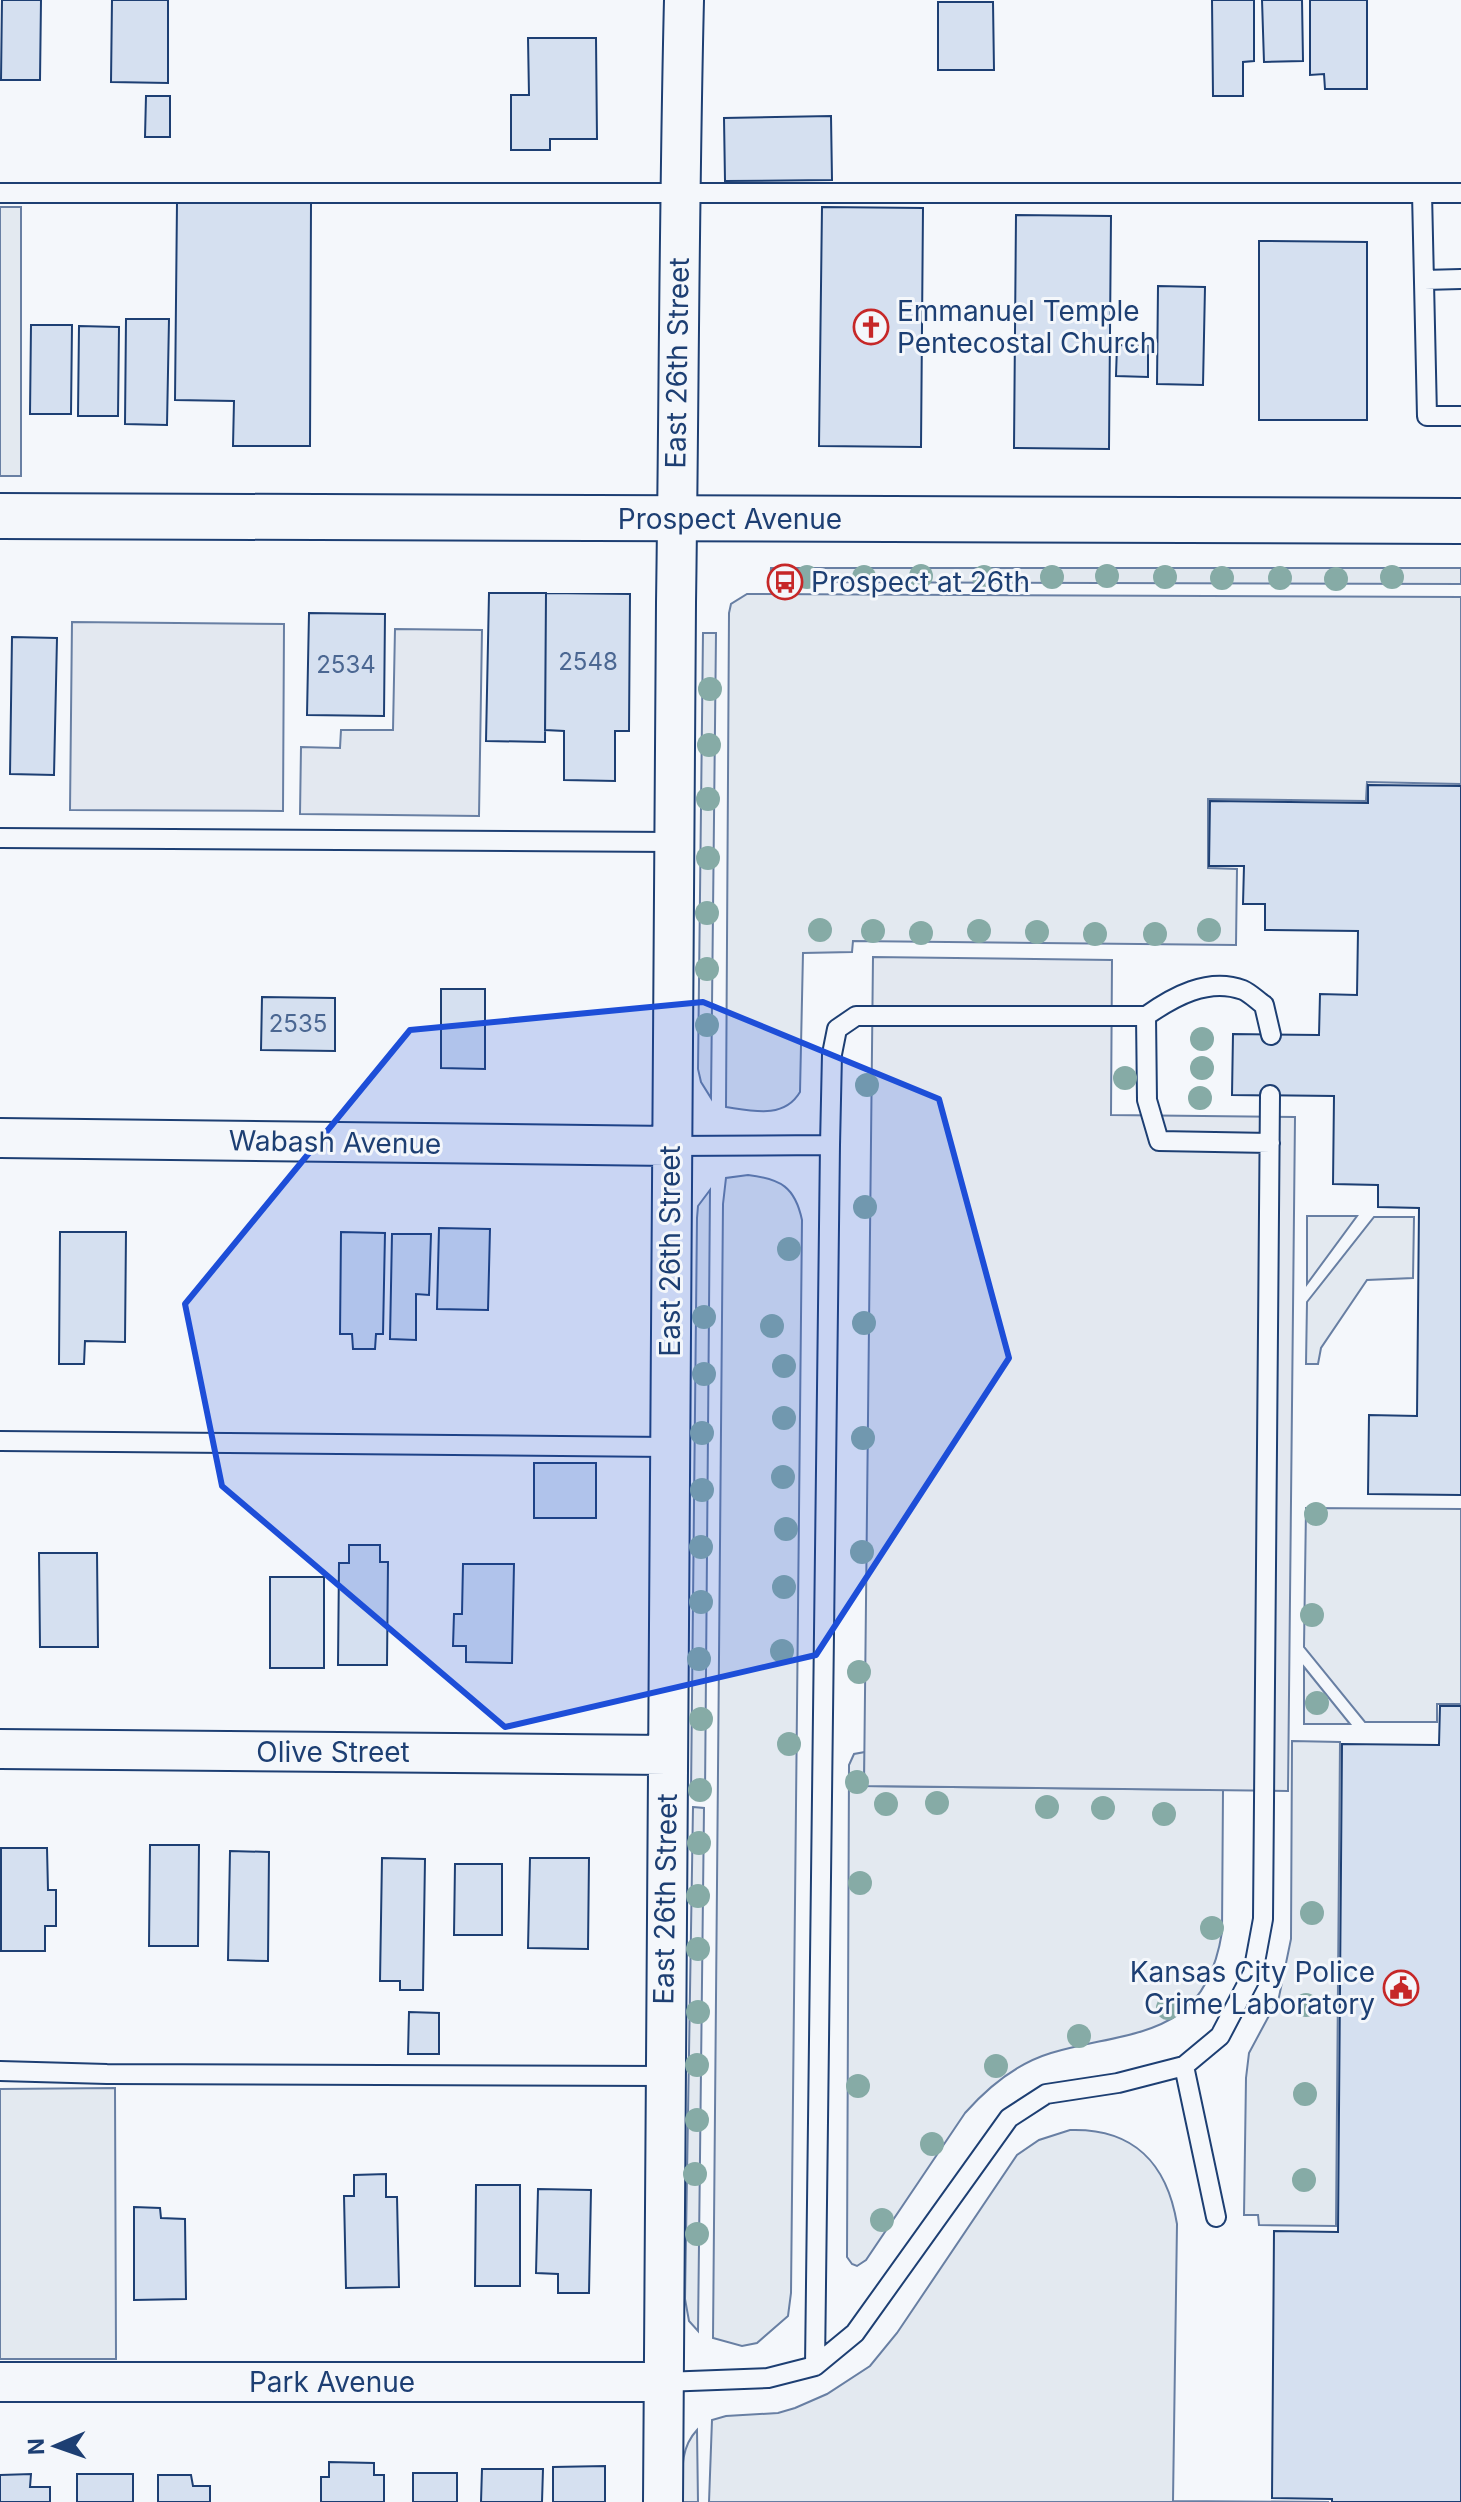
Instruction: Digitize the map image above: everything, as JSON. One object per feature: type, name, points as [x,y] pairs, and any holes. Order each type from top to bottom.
[{"type":"main road","name":"Prospect Avenue","points":[[0,516],[1461,521]]},
{"type":"street","name":"East 26th Street","points":[[663,2502],[672,842],[684,0]]},
{"type":"street","name":"Wabash Avenue","points":[[0,1138],[670,1146]]},
{"type":"street","name":"Olive Street","points":[[0,1749],[667,1755]]},
{"type":"street","name":"Park Avenue","points":[[0,2382],[663,2382]]},
{"type":"lane","points":[[0,193],[1461,193]]},
{"type":"lane","points":[[1422,193],[1427,416],[1461,416]]},
{"type":"lane","points":[[1424,280],[1461,279]]},
{"type":"lane","points":[[0,838],[672,842]]},
{"type":"lane","points":[[815,2366],[830,1145],[832,1054],[837,1029],[856,1016],[1146,1016],[1169,1000],[1206,986],[1243,990],[1264,1005],[1271,1035]]},
{"type":"lane","points":[[1146,1016],[1147,1100],[1159,1141],[1270,1143]]},
{"type":"lane","points":[[663,2382],[768,2378],[815,2366],[855,2333],[1009,2118],[1046,2094],[1118,2083],[1184,2066],[1220,2036],[1253,1973],[1263,1919],[1270,1095]]},
{"type":"lane","points":[[670,1146],[830,1145]]},
{"type":"lane","points":[[0,1441],[668,1447]]},
{"type":"lane","points":[[1184,2066],[1216,2217]]},
{"type":"lane","points":[[0,2071],[663,2076]]},
{"type":"highlighted area","points":[[703,1002],[939,1099],[1009,1358],[816,1655],[505,1727],[222,1486],[185,1304],[410,1030]]},
{"type":"shaded area","points":[[0,207],[21,207],[21,476],[0,476]]},
{"type":"shaded area","points":[[771,568],[1461,568],[1461,584],[770,582]]},
{"type":"shaded area","points":[[747,594],[1461,597],[1461,784],[1367,782],[1366,801],[1208,799],[1208,868],[1237,869],[1236,945],[853,941],[852,952],[803,953],[800,1092],[793,1101],[777,1110],[726,1107],[729,613],[731,604]]},
{"type":"shaded area","points":[[72,622],[284,624],[283,811],[70,810]]},
{"type":"shaded area","points":[[395,629],[482,630],[479,816],[300,814],[301,747],[340,748],[341,730],[393,730]]},
{"type":"shaded area","points":[[703,633],[716,633],[711,1098],[701,1082],[698,1069]]},
{"type":"shaded area","points":[[873,957],[1112,960],[1111,1115],[1295,1117],[1288,1791],[864,1786]]},
{"type":"shaded area","points":[[748,1175],[778,1182],[791,1192],[802,1220],[791,2293],[788,2316],[757,2343],[742,2346],[713,2338],[723,1204],[726,1178]]},
{"type":"shaded area","points":[[710,1190],[705,1795],[691,1794],[697,1218],[698,1206]]},
{"type":"shaded area","points":[[1307,1216],[1357,1216],[1307,1284]]},
{"type":"shaded area","points":[[1374,1217],[1414,1217],[1413,1278],[1367,1280],[1321,1348],[1318,1364],[1306,1364],[1307,1302]]},
{"type":"shaded area","points":[[1306,1508],[1461,1509],[1461,1704],[1437,1704],[1437,1722],[1365,1722],[1304,1647]]},
{"type":"shaded area","points":[[1304,1667],[1350,1724],[1304,1724]]},
{"type":"shaded area","points":[[1292,1741],[1340,1742],[1336,2226],[1259,2225],[1258,2215],[1244,2215],[1249,2053],[1279,1997],[1291,1939]]},
{"type":"shaded area","points":[[865,1752],[864,1786],[1223,1790],[1222,1932],[1213,1967],[1200,1993],[1182,2011],[1161,2024],[1137,2033],[1039,2057],[1004,2077],[984,2094],[965,2113],[866,2260],[857,2266],[847,2257],[849,1765],[854,1754]]},
{"type":"shaded area","points":[[693,1807],[704,1808],[698,2331],[689,2321],[685,2299]]},
{"type":"shaded area","points":[[115,2088],[116,2359],[0,2359],[0,2089]]},
{"type":"shaded area","points":[[1070,2130],[1112,2135],[1129,2143],[1155,2167],[1172,2202],[1177,2224],[1173,2501],[1329,2502],[709,2502],[712,2420],[726,2416],[778,2413],[795,2408],[827,2394],[870,2366],[897,2333],[1017,2155],[1039,2140]]},
{"type":"shaded area","points":[[697,2430],[698,2502],[683,2502],[684,2455]]},
{"type":"building","points":[[2,0],[41,0],[40,80],[1,80]]},
{"type":"building","points":[[112,0],[168,0],[168,83],[111,82]]},
{"type":"building","points":[[1212,0],[1254,0],[1254,61],[1243,62],[1243,96],[1213,96]]},
{"type":"building","points":[[1262,0],[1302,0],[1303,61],[1264,62]]},
{"type":"building","points":[[1310,0],[1367,0],[1367,89],[1325,89],[1324,74],[1310,75]]},
{"type":"building","points":[[938,2],[993,2],[994,70],[938,70]]},
{"type":"building","points":[[528,38],[596,38],[597,139],[550,139],[550,150],[511,150],[511,95],[529,95]]},
{"type":"building","points":[[146,96],[170,96],[170,137],[145,137]]},
{"type":"building","points":[[831,116],[832,180],[725,181],[724,118]]},
{"type":"building","points":[[177,202],[311,203],[310,446],[233,446],[234,401],[175,400]]},
{"type":"building","name":"Emmanuel Temple Pentecostal Church","points":[[822,207],[923,208],[921,447],[819,446]]},
{"type":"building","points":[[1016,215],[1111,216],[1109,449],[1014,448]]},
{"type":"building","points":[[1259,241],[1367,242],[1367,420],[1259,420]]},
{"type":"building","points":[[1158,286],[1205,287],[1203,385],[1157,384]]},
{"type":"building","points":[[126,319],[169,319],[167,425],[125,424]]},
{"type":"building","points":[[31,325],[72,325],[71,414],[30,414]]},
{"type":"building","points":[[79,326],[119,327],[118,416],[78,416]]},
{"type":"building","points":[[1117,345],[1148,346],[1148,377],[1116,376]]},
{"type":"building","points":[[489,593],[546,593],[545,742],[486,741]]},
{"type":"building","points":[[546,593],[630,594],[629,731],[615,731],[615,781],[564,780],[564,731],[545,730]]},
{"type":"building","points":[[309,613],[385,614],[384,716],[307,715]]},
{"type":"building","points":[[12,637],[57,638],[54,775],[10,774]]},
{"type":"building","points":[[1368,785],[1461,786],[1461,1495],[1368,1494],[1369,1415],[1417,1416],[1419,1208],[1378,1207],[1378,1185],[1333,1184],[1334,1096],[1232,1095],[1233,1034],[1319,1035],[1320,994],[1357,995],[1358,931],[1265,930],[1265,904],[1243,904],[1244,866],[1209,866],[1210,801],[1368,803]]},
{"type":"building","points":[[441,989],[485,989],[485,1069],[441,1068]]},
{"type":"building","points":[[262,997],[335,998],[335,1051],[261,1050]]},
{"type":"building","points":[[439,1228],[490,1229],[488,1310],[437,1309]]},
{"type":"building","points":[[60,1232],[126,1232],[125,1342],[85,1341],[84,1364],[59,1364]]},
{"type":"building","points":[[341,1232],[385,1233],[383,1334],[376,1334],[375,1349],[353,1349],[352,1334],[340,1334]]},
{"type":"building","points":[[392,1234],[431,1234],[429,1295],[416,1294],[416,1340],[390,1339]]},
{"type":"building","points":[[534,1463],[596,1463],[596,1518],[534,1518]]},
{"type":"building","points":[[349,1545],[380,1545],[380,1562],[388,1562],[387,1665],[338,1665],[339,1563],[349,1563]]},
{"type":"building","points":[[39,1553],[97,1553],[98,1647],[40,1647]]},
{"type":"building","points":[[463,1564],[514,1564],[512,1663],[466,1662],[466,1646],[453,1646],[454,1614],[462,1614]]},
{"type":"building","points":[[270,1577],[324,1577],[324,1668],[270,1668]]},
{"type":"building","name":"Kansas City Police Crime Laboratory","points":[[1440,1706],[1461,1706],[1461,2502],[1332,2502],[1332,2499],[1272,2498],[1274,2231],[1338,2232],[1342,1744],[1439,1745]]},
{"type":"building","points":[[150,1845],[199,1845],[198,1946],[149,1946]]},
{"type":"building","points":[[1,1848],[47,1848],[48,1890],[56,1890],[56,1926],[45,1926],[45,1951],[1,1951]]},
{"type":"building","points":[[230,1851],[269,1852],[268,1961],[228,1960]]},
{"type":"building","points":[[382,1858],[425,1859],[423,1990],[400,1990],[400,1981],[380,1981]]},
{"type":"building","points":[[530,1858],[589,1858],[588,1949],[528,1948]]},
{"type":"building","points":[[455,1864],[502,1864],[502,1935],[454,1935]]},
{"type":"building","points":[[409,2012],[439,2013],[439,2054],[408,2054]]},
{"type":"building","points":[[386,2174],[386,2197],[397,2197],[399,2287],[346,2288],[344,2196],[354,2196],[354,2175]]},
{"type":"building","points":[[476,2185],[520,2185],[520,2286],[475,2286]]},
{"type":"building","points":[[538,2189],[591,2190],[589,2293],[558,2293],[558,2274],[536,2273]]},
{"type":"building","points":[[134,2207],[160,2208],[161,2218],[185,2219],[186,2299],[134,2300]]},
{"type":"building","points":[[329,2462],[374,2463],[374,2475],[384,2475],[384,2502],[321,2502],[321,2477],[329,2477]]},
{"type":"building","points":[[605,2466],[605,2502],[553,2502],[553,2467]]},
{"type":"building","points":[[482,2469],[543,2469],[542,2502],[481,2502]]},
{"type":"building","points":[[413,2473],[457,2473],[457,2502],[413,2502]]},
{"type":"building","points":[[31,2474],[30,2487],[50,2487],[50,2502],[0,2502],[0,2475]]},
{"type":"building","points":[[77,2474],[133,2474],[133,2502],[77,2502]]},
{"type":"building","points":[[158,2475],[191,2475],[193,2486],[210,2486],[210,2502],[158,2502]]},
{"type":"place","name":"Emmanuel Temple Pentecostal Church","points":[[871,327]]},
{"type":"place","name":"Prospect at 26th","points":[[785,582]]},
{"type":"place","name":"Kansas City Police Crime Laboratory","points":[[1401,1988]]}]
